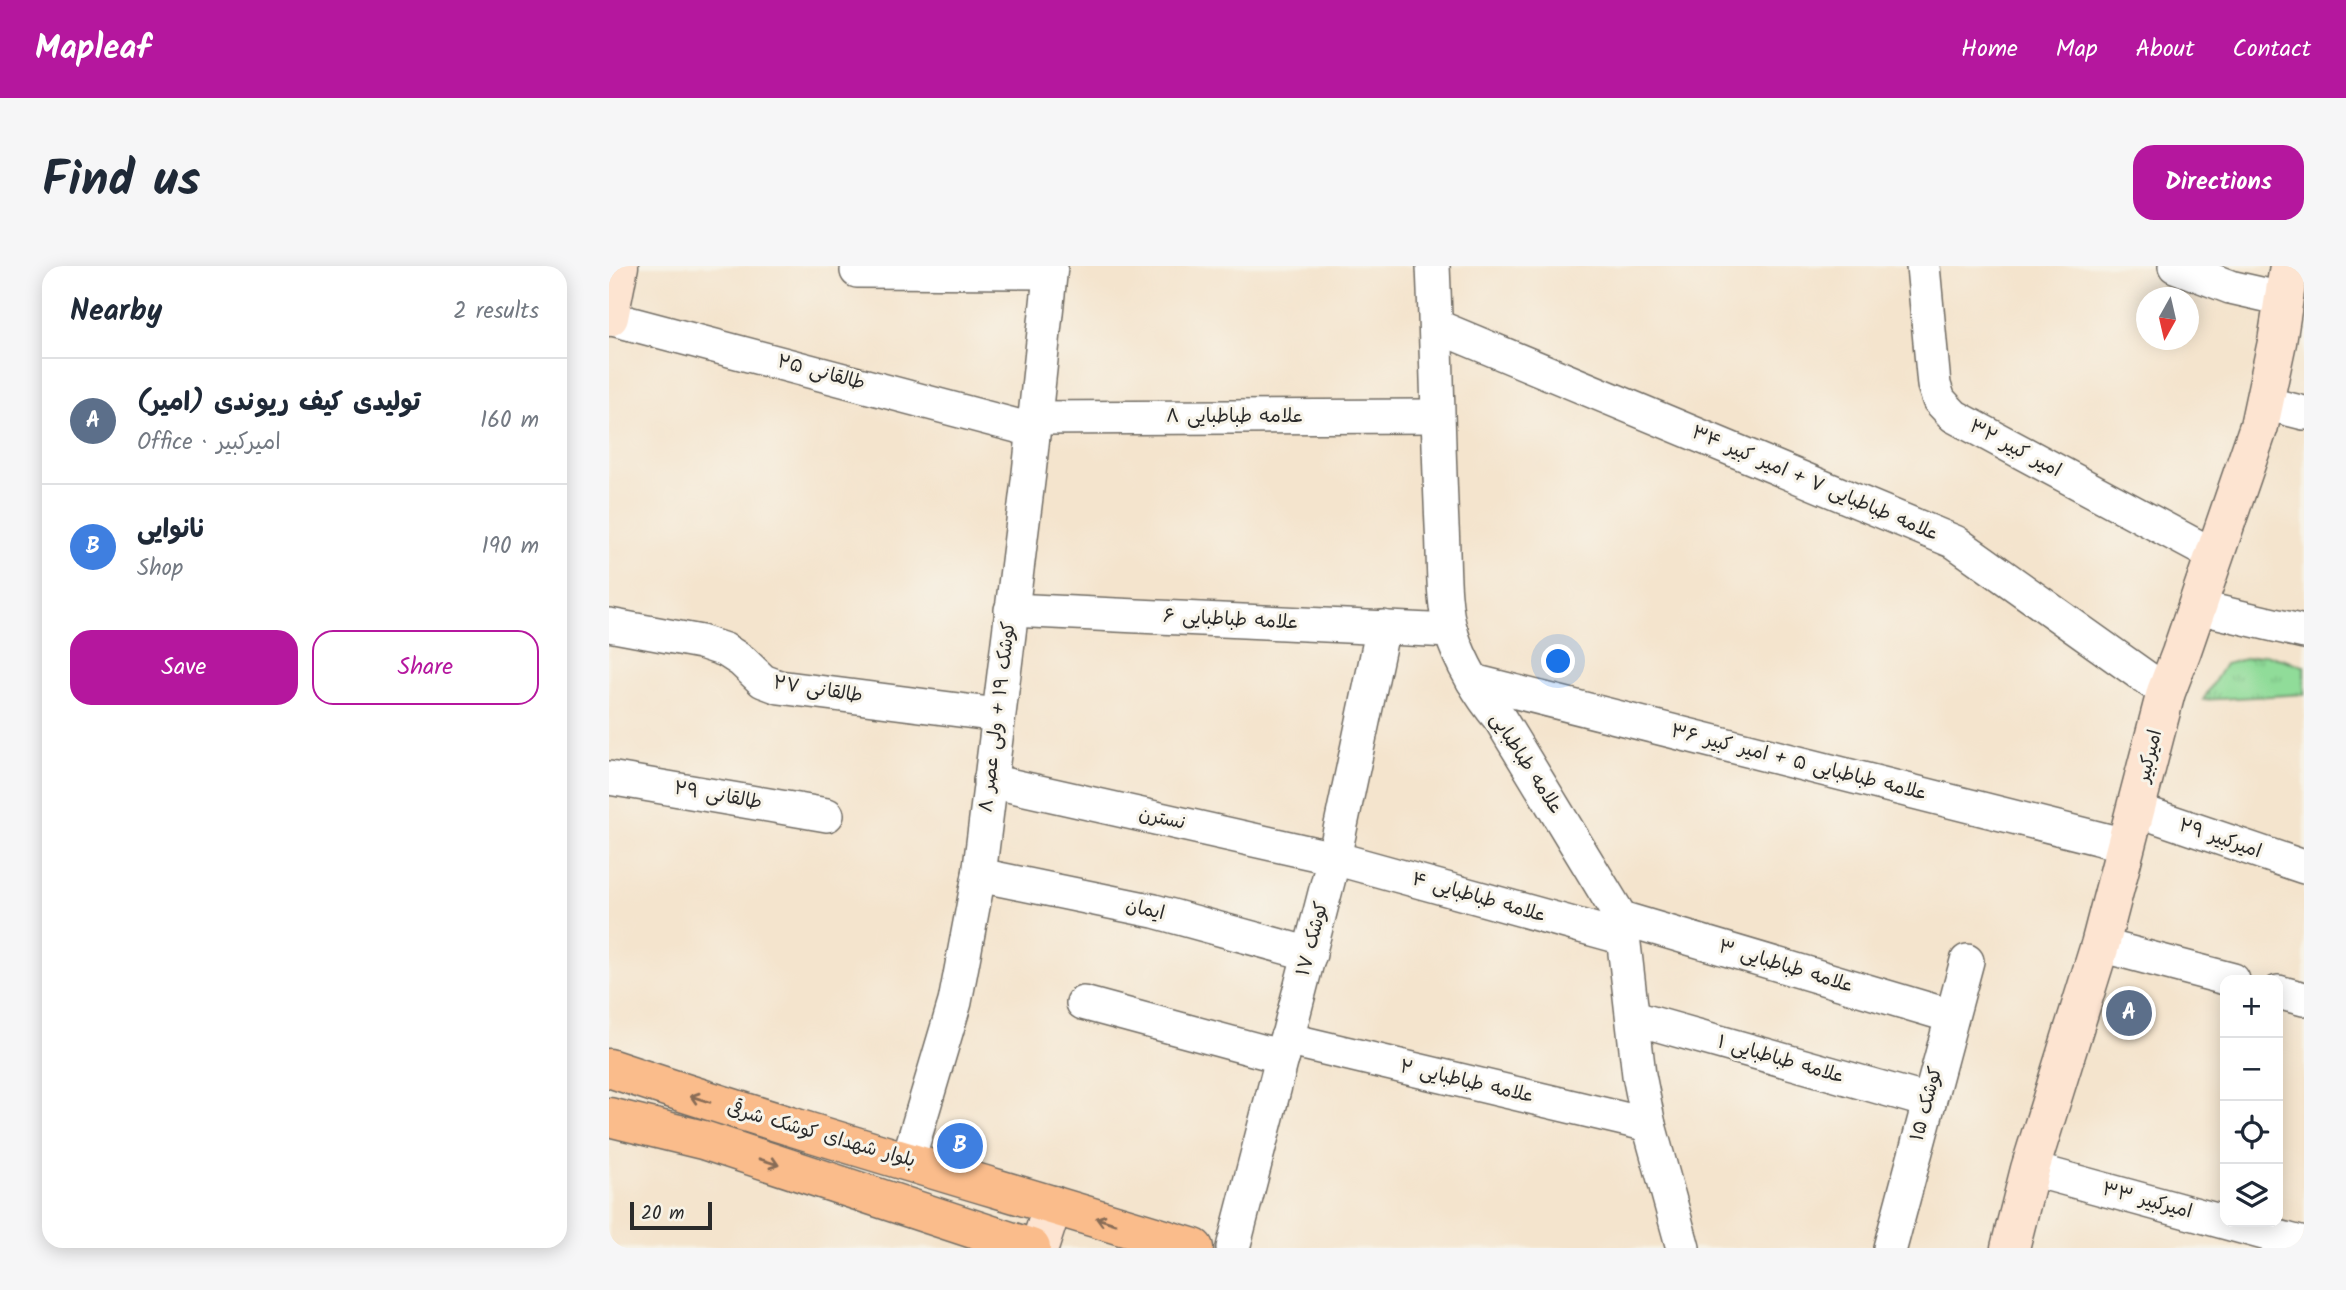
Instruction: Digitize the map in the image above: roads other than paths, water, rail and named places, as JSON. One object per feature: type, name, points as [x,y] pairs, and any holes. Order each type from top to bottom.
[{"type":"main road","points":[[609,318],[619,266]]},
{"type":"main road","name":"امیرکبیر","points":[[2010,1248],[2030,1169],[2100,946],[2166,692],[2259,426],[2277,342],[2286,282]]},
{"type":"main road","name":"بلوار شهدای کوشک شرقی","points":[[609,1068],[732,1110],[908,1160],[1194,1248]]},
{"type":"main road","name":"بلوار شهدای کوشک شرقی","points":[[609,1116],[703,1140],[1031,1248]]},
{"type":"main road","points":[[1039,1248],[1053,1205]]},
{"type":"street","name":"علامه طباطبایی","points":[[1433,266],[1445,586],[1451,631],[1473,681],[1500,719],[1623,928],[1639,1075],[1649,1125],[1683,1248]]},
{"type":"street","name":"امیر کبیر ۳۲","points":[[1923,266],[1934,385],[1939,400],[1954,416],[2215,556]]},
{"type":"street","points":[[2175,266],[2230,287],[2286,282]]},
{"type":"street","points":[[857,271],[1051,269]]},
{"type":"street","name":"کوشک ۱۹ + ولی عصر ۸","points":[[908,1160],[955,1002],[979,875],[1051,269]]},
{"type":"street","name":"طالقانی ۲۵","points":[[609,318],[1033,424]]},
{"type":"street","name":"علامه طباطبایی ۷ + امیر کبیر ۳۴","points":[[1436,326],[1955,542],[2166,692]]},
{"type":"street","points":[[2264,403],[2304,413]]},
{"type":"street","name":"علامه طباطبایی ۸","points":[[1033,424],[1437,416]]},
{"type":"street","points":[[2197,607],[2304,632]]},
{"type":"street","name":"علامه طباطبایی ۶","points":[[1011,610],[1451,631]]},
{"type":"street","name":"طالقانی ۲۷","points":[[609,625],[701,642],[725,650],[742,661],[763,681],[779,687],[997,715]]},
{"type":"street","name":"کوشک ۱۷","points":[[1233,1248],[1334,858],[1383,627]]},
{"type":"street","name":"علامه طباطبایی ۵ + امیر کبیر ۳۶","points":[[1473,681],[2125,845]]},
{"type":"street","name":"طالقانی ۲۹","points":[[609,778],[827,815]]},
{"type":"street","name":"نسترن","points":[[990,781],[1334,858]]},
{"type":"street","name":"امیرکبیر ۲۹","points":[[2137,810],[2304,867]]},
{"type":"street","name":"علامه طباطبایی ۴","points":[[1334,858],[1623,928]]},
{"type":"street","name":"ایمان","points":[[979,875],[1154,911],[1310,954]]},
{"type":"street","name":"علامه طباطبایی ۳","points":[[1623,928],[1951,1016]]},
{"type":"street","points":[[2100,946],[2220,977]]},
{"type":"street","name":"کوشک ۱۵","points":[[1890,1248],[1967,961]]},
{"type":"street","points":[[2283,993],[2304,999]]},
{"type":"street","name":"علامه طباطبایی ۲","points":[[1083,1003],[1649,1125]]},
{"type":"street","name":"علامه طباطبایی ۱","points":[[1634,1018],[1928,1101]]},
{"type":"street","name":"امیرکبیر ۳۳","points":[[2030,1169],[2304,1244]]},
{"type":"place","name":"تولیدی کیف ریوندی (امیر)","points":[[2129,1013]]},
{"type":"place","name":"نانوایی","points":[[960,1146]]}]
